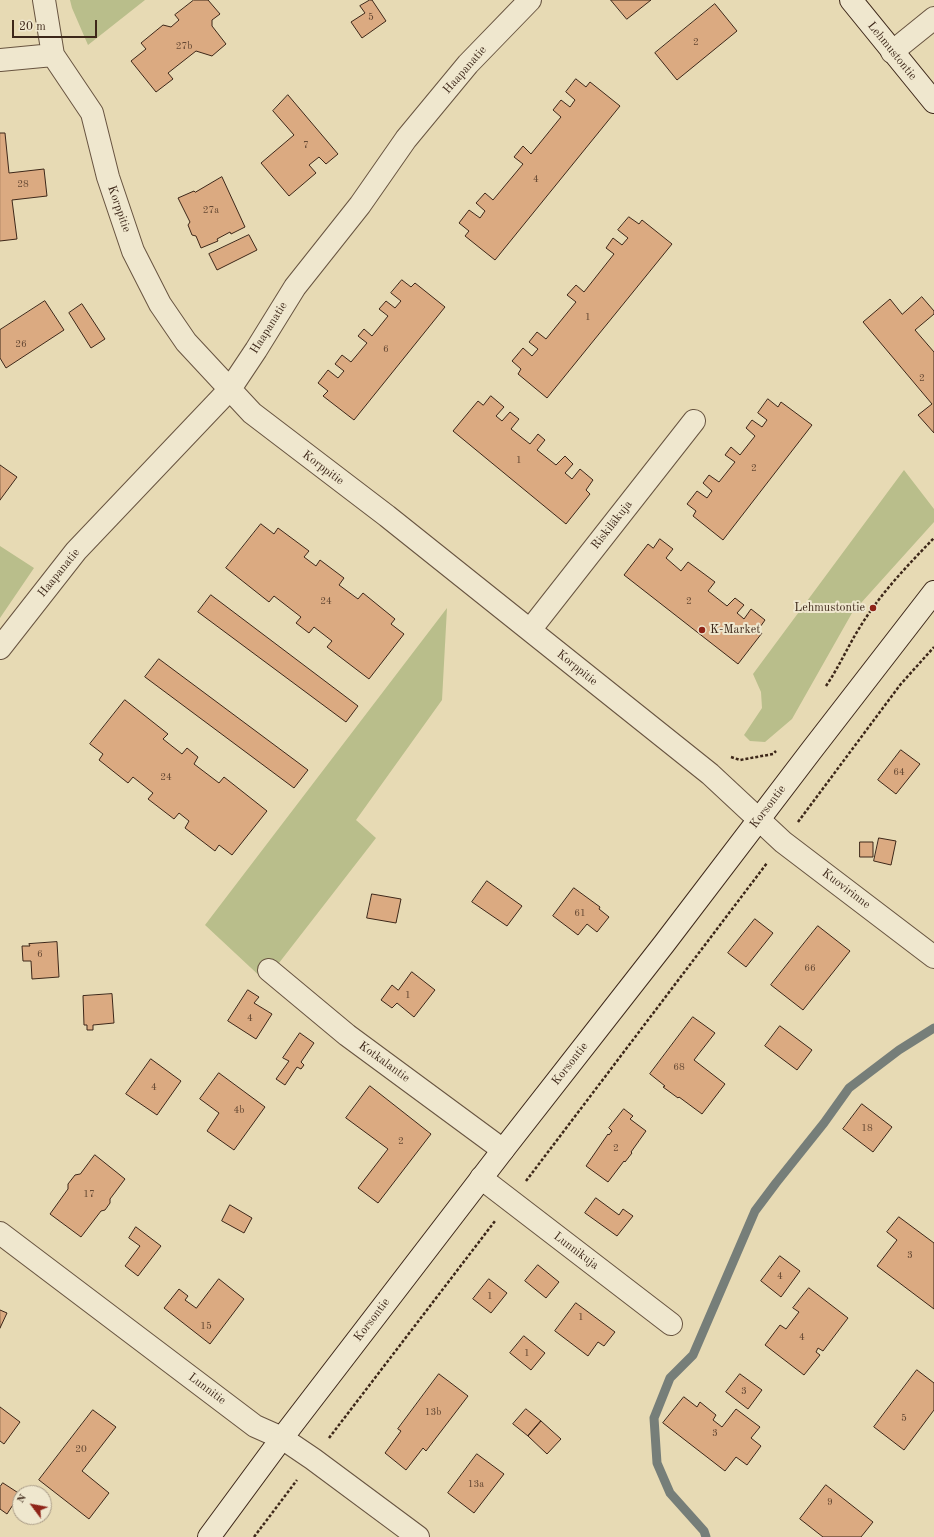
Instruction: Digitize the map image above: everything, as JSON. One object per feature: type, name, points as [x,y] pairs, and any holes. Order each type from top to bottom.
[{"type":"street","name":"Korppitie","points":[[44,0],[53,55],[92,113],[108,177],[133,251],[160,304],[186,342],[252,413],[530,630],[710,774],[760,819]]},
{"type":"street","name":"Haapanatie","points":[[0,648],[76,551],[230,389],[295,287],[360,205],[406,139],[468,64],[530,0]]},
{"type":"street","name":"Lehmustontie","points":[[851,0],[934,102]]},
{"type":"street","points":[[892,52],[934,18]]},
{"type":"street","points":[[0,60],[53,55]]},
{"type":"street","name":"Riskiläkuja","points":[[530,630],[694,421]]},
{"type":"street","name":"Korsontie","points":[[209,1537],[282,1438],[481,1178],[934,592]]},
{"type":"street","name":"Kuovirinne","points":[[760,819],[783,842],[934,957]]},
{"type":"street","name":"Kotkalantie","points":[[269,970],[347,1035],[503,1150]]},
{"type":"street","name":"Lunnikuja","points":[[481,1178],[671,1324]]},
{"type":"street","name":"Lunnitie","points":[[0,1233],[255,1426],[282,1438],[313,1459],[418,1537]]},
{"type":"path","points":[[822,691],[836,672],[859,628],[873,608],[901,572],[934,538]]},
{"type":"path","points":[[254,1537],[511,1201],[900,685],[934,647]]},
{"type":"green space","points":[[70,0],[145,0],[88,45]]},
{"type":"green space","points":[[904,470],[934,509],[934,522],[852,613],[792,719],[765,742],[750,741],[744,735],[762,708],[761,692],[753,674]]},
{"type":"green space","points":[[0,546],[34,568],[0,618]]},
{"type":"green space","points":[[447,608],[442,700],[356,820],[376,838],[265,981],[205,925]]},
{"type":"building","points":[[194,0],[208,0],[220,14],[212,20],[212,26],[226,44],[212,56],[196,51],[168,73],[173,79],[156,92],[131,61],[146,49],[141,43],[163,25],[171,27],[179,20],[175,15]]},
{"type":"building","points":[[372,0],[386,21],[362,38],[351,22],[365,13],[360,6]]},
{"type":"building","points":[[611,0],[651,0],[627,19]]},
{"type":"building","points":[[715,4],[737,31],[677,80],[655,53]]},
{"type":"building","points":[[576,79],[586,87],[590,82],[620,106],[495,260],[465,236],[469,231],[459,223],[469,210],[480,218],[485,211],[476,203],[485,193],[493,200],[523,164],[514,157],[523,146],[531,154],[561,117],[553,110],[561,100],[570,107],[575,100],[566,92]]},
{"type":"building","points":[[288,95],[338,154],[326,164],[319,157],[309,165],[316,173],[289,196],[261,163],[294,135],[273,111]]},
{"type":"building","points":[[0,133],[5,133],[9,173],[44,169],[47,196],[12,200],[17,239],[0,241]]},
{"type":"building","points":[[222,177],[245,227],[231,234],[230,232],[217,239],[218,241],[201,248],[196,236],[192,235],[188,225],[190,222],[178,198],[194,191],[195,192]]},
{"type":"building","points":[[629,217],[639,224],[642,220],[672,244],[547,398],[518,374],[521,369],[512,361],[523,348],[532,356],[538,349],[529,342],[537,332],[546,339],[576,302],[567,295],[576,285],[584,292],[614,254],[606,248],[613,238],[622,245],[628,238],[618,230]]},
{"type":"building","points":[[249,235],[257,250],[217,270],[209,254]]},
{"type":"building","points":[[402,280],[411,287],[415,283],[445,307],[354,420],[323,396],[328,391],[318,383],[328,370],[338,378],[344,371],[335,364],[342,355],[351,362],[367,343],[358,336],[364,329],[372,336],[388,316],[379,309],[386,301],[395,308],[401,301],[391,293]]},
{"type":"building","points":[[922,297],[934,311],[934,314],[915,330],[934,352],[934,433],[918,415],[932,404],[863,322],[890,299],[902,314]]},
{"type":"building","points":[[45,301],[64,330],[6,368],[0,358],[0,330]]},
{"type":"building","points":[[82,304],[105,339],[91,348],[69,313]]},
{"type":"building","points":[[491,396],[504,407],[496,416],[502,421],[510,412],[519,419],[511,429],[530,444],[538,434],[545,440],[537,450],[556,465],[565,456],[573,464],[565,473],[572,479],[580,469],[593,480],[586,490],[590,494],[566,524],[453,431],[478,401],[483,405]]},
{"type":"building","points":[[768,399],[778,407],[781,402],[812,425],[723,540],[693,516],[696,511],[687,504],[697,491],[707,498],[712,491],[703,483],[709,475],[719,482],[735,462],[725,455],[731,447],[740,455],[755,436],[746,428],[752,420],[762,427],[767,420],[758,413]]},
{"type":"building","points":[[0,465],[17,477],[0,500]]},
{"type":"building","points":[[261,524],[274,534],[278,528],[309,551],[304,557],[316,566],[320,560],[344,578],[339,585],[358,599],[363,593],[395,619],[391,624],[404,634],[369,679],[327,647],[332,641],[314,627],[309,633],[296,623],[301,617],[274,596],[269,602],[226,568]]},
{"type":"building","points":[[660,539],[673,549],[666,558],[681,571],[688,562],[715,582],[708,591],[727,606],[735,598],[744,605],[737,613],[744,619],[751,609],[765,620],[758,630],[762,633],[738,664],[624,575],[648,544],[653,548]]},
{"type":"building","points":[[211,595],[358,706],[346,722],[198,612]]},
{"type":"building","points":[[159,659],[308,770],[294,788],[145,677]]},
{"type":"building","points":[[125,700],[168,734],[163,739],[182,754],[187,748],[198,757],[194,764],[219,783],[224,777],[267,811],[232,855],[219,845],[215,851],[185,828],[189,821],[179,813],[174,819],[148,799],[153,793],[133,777],[128,783],[99,760],[103,754],[90,744]]},
{"type":"building","points":[[901,750],[920,764],[896,794],[878,780]]},
{"type":"building","points":[[879,838],[896,841],[891,865],[874,861]]},
{"type":"building","points":[[860,842],[873,842],[873,857],[860,857]]},
{"type":"building","points":[[487,881],[522,906],[507,926],[472,902]]},
{"type":"building","points":[[574,888],[600,907],[599,909],[609,917],[597,932],[587,924],[578,935],[553,916]]},
{"type":"building","points":[[372,894],[401,899],[396,923],[367,918]]},
{"type":"building","points":[[755,919],[773,933],[746,967],[728,953]]},
{"type":"building","points":[[818,926],[850,951],[803,1010],[771,985]]},
{"type":"building","points":[[57,942],[59,977],[32,979],[31,961],[23,961],[22,946]]},
{"type":"building","points":[[412,972],[435,990],[414,1017],[397,1003],[392,1008],[381,1000],[392,985],[398,990]]},
{"type":"building","points":[[248,990],[259,997],[254,1003],[272,1014],[256,1039],[228,1021]]},
{"type":"building","points":[[112,994],[114,1023],[93,1025],[93,1030],[87,1030],[87,1025],[84,1025],[83,996]]},
{"type":"building","points":[[693,1017],[715,1033],[694,1060],[725,1084],[702,1114],[663,1087],[665,1086],[650,1074]]},
{"type":"building","points":[[780,1026],[812,1050],[797,1070],[765,1046]]},
{"type":"building","points":[[300,1033],[314,1043],[301,1062],[304,1065],[301,1069],[297,1067],[285,1085],[276,1079],[289,1061],[283,1058]]},
{"type":"building","points":[[151,1059],[181,1081],[157,1115],[126,1094]]},
{"type":"building","points":[[219,1073],[265,1107],[234,1150],[207,1131],[219,1113],[200,1099]]},
{"type":"building","points":[[370,1086],[431,1134],[378,1203],[358,1188],[388,1149],[346,1118]]},
{"type":"building","points":[[862,1104],[892,1127],[873,1152],[843,1129]]},
{"type":"building","points":[[624,1109],[633,1116],[630,1119],[646,1131],[631,1152],[632,1153],[608,1182],[586,1166],[608,1134],[609,1135],[612,1131],[609,1128]]},
{"type":"building","points":[[95,1155],[125,1179],[110,1199],[110,1203],[105,1210],[101,1211],[81,1237],[50,1214],[68,1189],[68,1184],[75,1175],[80,1174]]},
{"type":"building","points":[[596,1198],[619,1215],[623,1209],[633,1216],[617,1236],[585,1213]]},
{"type":"building","points":[[230,1205],[252,1218],[244,1233],[222,1221]]},
{"type":"building","points":[[899,1217],[934,1243],[934,1309],[877,1266],[897,1240],[887,1232]]},
{"type":"building","points":[[136,1227],[161,1246],[138,1276],[125,1266],[140,1246],[129,1238]]},
{"type":"building","points":[[780,1256],[800,1271],[781,1297],[761,1281]]},
{"type":"building","points":[[538,1265],[559,1282],[546,1298],[525,1281]]},
{"type":"building","points":[[219,1279],[244,1299],[210,1344],[164,1308],[179,1289],[188,1296],[185,1300],[196,1308]]},
{"type":"building","points":[[489,1279],[507,1293],[491,1313],[473,1299]]},
{"type":"building","points":[[809,1288],[848,1318],[823,1351],[818,1348],[816,1352],[820,1355],[804,1375],[765,1345],[780,1325],[786,1329],[799,1312],[793,1308]]},
{"type":"building","points":[[576,1303],[615,1332],[604,1346],[598,1342],[588,1356],[555,1331]]},
{"type":"building","points":[[0,1310],[7,1313],[0,1328]]},
{"type":"building","points":[[524,1336],[545,1353],[531,1370],[510,1353]]},
{"type":"building","points":[[917,1370],[934,1383],[934,1410],[904,1450],[874,1427]]},
{"type":"building","points":[[439,1374],[468,1396],[426,1451],[423,1448],[406,1470],[385,1453],[401,1431],[398,1429]]},
{"type":"building","points":[[740,1374],[762,1390],[748,1409],[726,1392]]},
{"type":"building","points":[[684,1397],[697,1407],[700,1402],[716,1415],[713,1420],[722,1427],[736,1409],[760,1427],[751,1438],[761,1446],[747,1465],[736,1457],[725,1471],[663,1423]]},
{"type":"building","points":[[0,1407],[20,1422],[4,1444],[0,1441]]},
{"type":"building","points":[[526,1409],[541,1421],[528,1436],[513,1424]]},
{"type":"building","points":[[93,1410],[116,1427],[82,1471],[109,1493],[89,1519],[52,1490],[52,1485],[45,1485],[39,1480]]},
{"type":"building","points":[[541,1421],[561,1439],[547,1454],[528,1436]]},
{"type":"building","points":[[477,1454],[504,1474],[474,1513],[448,1493]]},
{"type":"building","points":[[3,1483],[12,1489],[12,1506],[7,1514],[0,1509],[0,1487]]},
{"type":"building","points":[[826,1485],[873,1522],[861,1537],[823,1537],[800,1519]]},
{"type":"waterway","points":[[706,1537],[704,1531],[670,1493],[657,1463],[654,1418],[670,1378],[693,1355],[755,1211],[776,1183],[824,1123],[849,1088],[899,1050],[934,1028]]},
{"type":"place","name":"Lehmustontie","points":[[873,608]]},
{"type":"place","name":"K-Market","points":[[702,630]]}]
